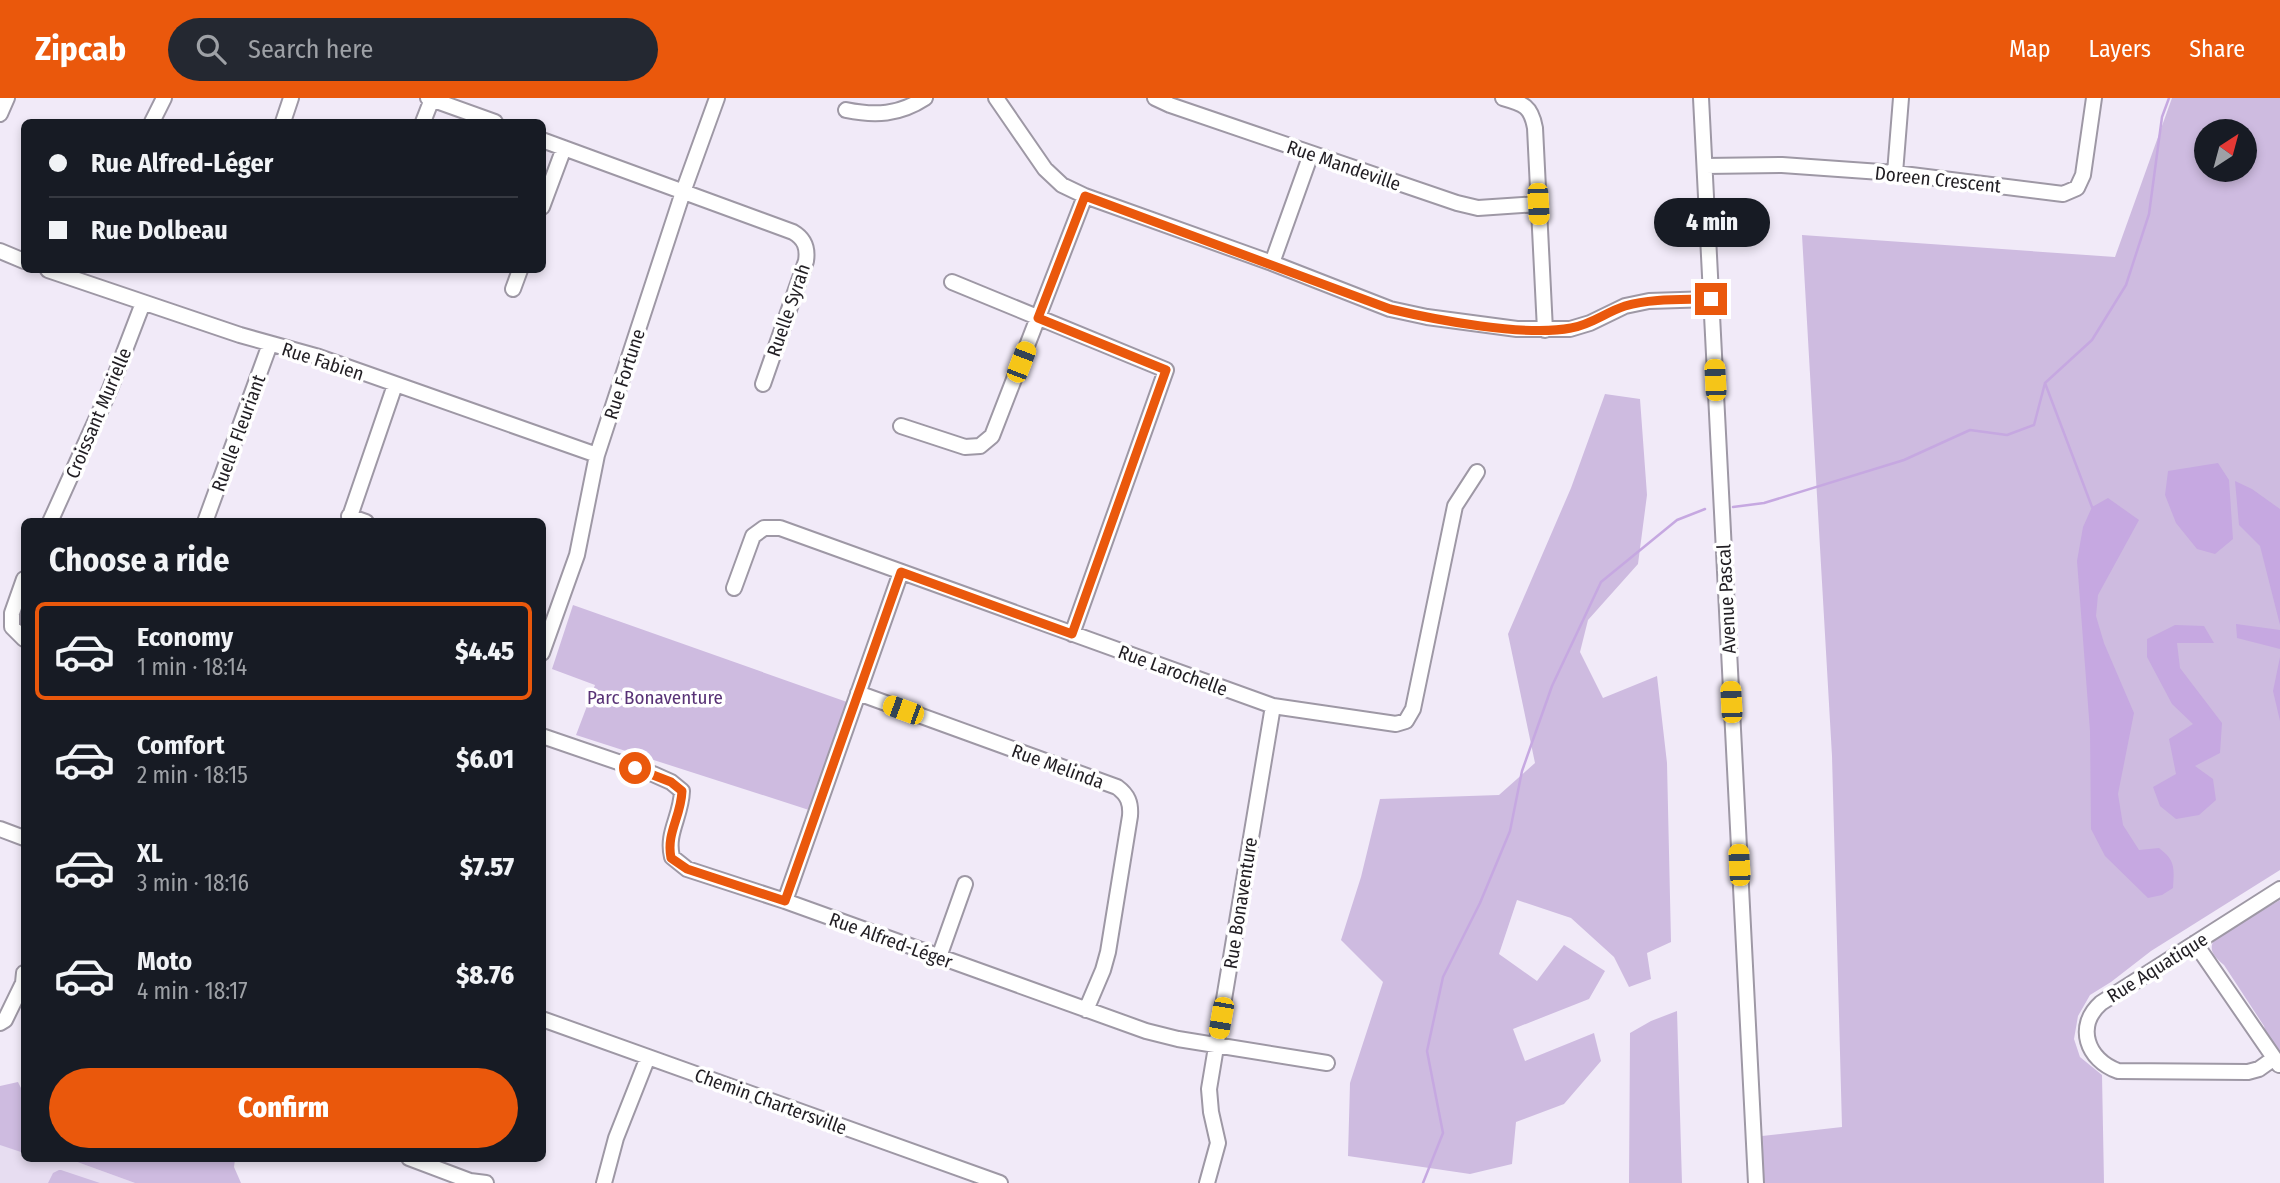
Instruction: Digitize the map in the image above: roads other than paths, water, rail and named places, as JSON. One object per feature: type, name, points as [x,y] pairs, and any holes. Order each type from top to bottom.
[{"type":"street","points":[[154,119],[164,98]]},
{"type":"street","points":[[284,119],[291,98]]},
{"type":"street","name":"Rue Fortune","points":[[546,642],[577,555],[597,455],[683,192],[717,98]]},
{"type":"street","points":[[846,110],[870,115],[886,113],[913,106],[925,98]]},
{"type":"street","points":[[996,98],[1045,169],[1062,185],[1085,196],[1272,263],[1390,309],[1517,329],[1545,330],[1580,326],[1625,306],[1711,299]]},
{"type":"street","name":"Rue Mandeville","points":[[1155,98],[1311,154],[1468,205],[1498,207],[1538,204]]},
{"type":"street","points":[[1503,98],[1526,106],[1533,116],[1545,330]]},
{"type":"street","name":"Avenue Pascal","points":[[1701,98],[1756,1183]]},
{"type":"street","points":[[1895,173],[1901,98]]},
{"type":"street","name":"Doreen Crescent","points":[[1705,166],[1782,164],[1895,173],[2063,194],[2077,188],[2083,175],[2094,98]]},
{"type":"street","points":[[424,119],[430,99],[487,119]]},
{"type":"street","points":[[546,141],[683,192]]},
{"type":"street","points":[[546,196],[564,148]]},
{"type":"street","points":[[1272,263],[1311,154]]},
{"type":"street","name":"Ruelle Syrah","points":[[683,192],[793,232],[806,244],[806,261],[763,384]]},
{"type":"street","points":[[901,426],[965,447],[980,446],[987,442],[996,429],[1085,196]]},
{"type":"street","points":[[0,251],[21,260]]},
{"type":"street","name":"Rue Fabien","points":[[57,273],[270,344],[319,357],[597,455]]},
{"type":"street","points":[[513,289],[519,273]]},
{"type":"street","points":[[952,282],[1166,370],[1072,634]]},
{"type":"street","name":"Croissant Murielle","points":[[52,518],[110,389],[143,303]]},
{"type":"street","name":"Ruelle Fleuriant","points":[[206,518],[270,344]]},
{"type":"street","points":[[348,518],[395,384]]},
{"type":"street","name":"Rue Larochelle","points":[[734,589],[753,536],[764,528],[780,528],[1273,706],[1391,724],[1406,721],[1413,709],[1455,506],[1477,472]]},
{"type":"street","points":[[785,901],[901,572]]},
{"type":"street","points":[[21,588],[12,613],[12,627],[21,636]]},
{"type":"street","name":"Rue Melinda","points":[[858,693],[1117,787],[1127,796],[1130,816],[1108,951],[1086,1010]]},
{"type":"street","name":"Rue Bonaventure","points":[[1207,1183],[1217,1143],[1210,1112],[1209,1089],[1273,706]]},
{"type":"street","name":"Rue Alfred-Léger","points":[[546,737],[671,782],[682,791],[681,807],[668,843],[671,858],[687,869],[785,901],[1160,1035],[1327,1063]]},
{"type":"street","points":[[0,829],[21,837]]},
{"type":"street","points":[[939,957],[965,884]]},
{"type":"street","name":"Rue Aquatique","points":[[2277,1062],[2253,1071],[2128,1072],[2110,1069],[2094,1055],[2088,1041],[2087,1027],[2096,1008],[2280,889]]},
{"type":"street","points":[[2195,943],[2277,1062]]},
{"type":"street","points":[[0,1023],[5,1020],[21,987]]},
{"type":"street","name":"Chemin Chartersville","points":[[546,1020],[1000,1183]]},
{"type":"street","points":[[604,1183],[616,1138],[648,1057]]},
{"type":"street","points":[[420,1162],[470,1181],[486,1183]]},
{"type":"waterway","points":[[1733,507],[1764,503],[1904,460],[1970,430],[2007,435],[2034,425],[2045,383],[2092,340],[2126,285],[2149,214],[2162,117],[2169,98]]},
{"type":"waterway","points":[[2045,383],[2092,507]]},
{"type":"waterway","points":[[1423,1183],[1443,1133],[1427,1051],[1443,977],[1480,903],[1510,831],[1522,771],[1552,686],[1601,582],[1677,520],[1705,509]]},
{"type":"park label","name":"Parc Bonaventure","points":[[655,697]]}]
